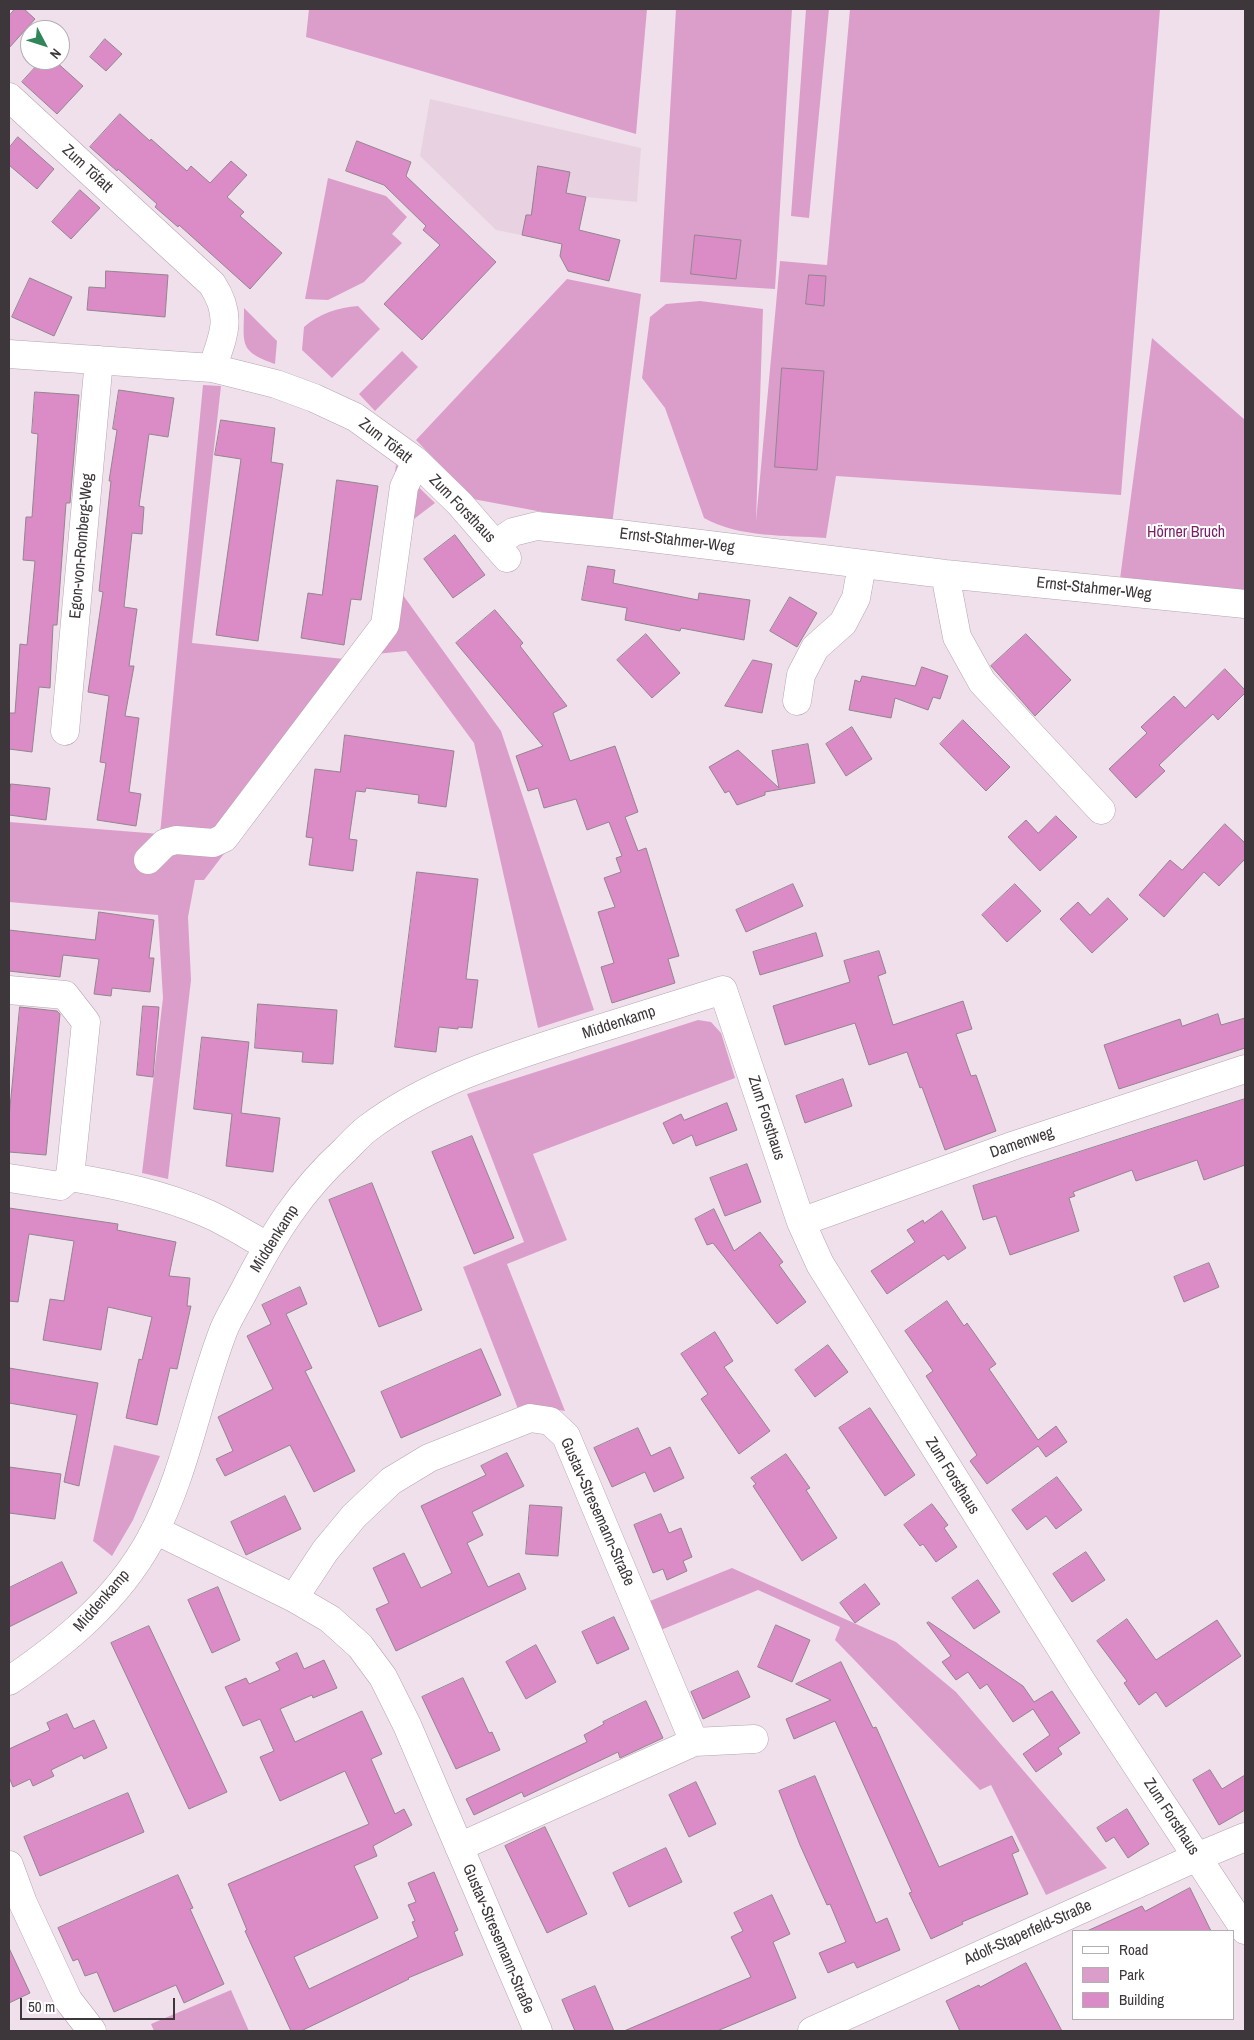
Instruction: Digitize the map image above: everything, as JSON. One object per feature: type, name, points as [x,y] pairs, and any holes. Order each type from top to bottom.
[{"type":"street","name":"Zum Töfatt","points":[[9,97],[212,284],[222,299],[225,316],[223,337],[212,368],[276,384],[314,398],[355,417],[416,461],[404,487],[385,625],[224,838],[213,843],[176,840],[165,842],[148,860]]},
{"type":"street","points":[[9,354],[212,368]]},
{"type":"street","name":"Egon-von-Romberg-Weg","points":[[65,731],[99,360]]},
{"type":"street","name":"Zum Forsthaus","points":[[416,461],[460,504],[501,551]]},
{"type":"street","name":"Ernst-Stahmer-Weg","points":[[501,551],[513,532],[537,526],[629,535],[862,565],[1245,609]]},
{"type":"street","points":[[797,701],[801,675],[815,648],[843,623],[856,598],[862,565]]},
{"type":"street","points":[[945,574],[957,637],[982,682],[1102,810]]},
{"type":"street","points":[[9,990],[65,995],[86,1022],[70,1177],[60,1186],[9,1178]]},
{"type":"street","name":"Zum Forsthaus","points":[[723,990],[800,1222],[820,1264],[1082,1682],[1245,1930]]},
{"type":"street","name":"Middenkamp","points":[[9,1681],[50,1654],[87,1622],[126,1576],[155,1530],[184,1456],[224,1328],[267,1246],[288,1214],[325,1168],[367,1129],[417,1097],[468,1074],[535,1049],[723,990]]},
{"type":"street","name":"Damenweg","points":[[800,1222],[1015,1145],[1245,1068]]},
{"type":"street","points":[[70,1177],[114,1184],[156,1194],[208,1214],[267,1246]]},
{"type":"street","name":"Gustav-Stresemann-Straße","points":[[294,1598],[336,1537],[354,1516],[391,1481],[428,1458],[530,1418],[550,1421],[566,1436],[694,1742]]},
{"type":"street","name":"Gustav-Stresemann-Straße","points":[[155,1530],[294,1598],[330,1619],[360,1646],[383,1677],[407,1725],[538,2031]]},
{"type":"street","name":"Gustav-Stresemann-Straße","points":[[459,1847],[694,1742],[754,1739]]},
{"type":"street","name":"Adolf-Staperfeld-Straße","points":[[812,2031],[1245,1837]]},
{"type":"street","points":[[9,1865],[23,1903],[68,2000],[92,2031]]},
{"type":"shaded area","points":[[430,99],[641,148],[637,202],[586,197],[575,246],[496,230],[420,156]]},
{"type":"green space","points":[[309,9],[647,9],[636,134],[306,37]]},
{"type":"green space","points":[[676,9],[792,9],[775,289],[660,282]]},
{"type":"green space","points":[[806,9],[829,9],[809,218],[791,216]]},
{"type":"green space","points":[[850,9],[1160,9],[1121,495],[836,476],[826,538],[779,536],[748,532],[733,529],[704,518],[665,408],[642,378],[650,317],[666,304],[700,301],[763,309],[756,521],[780,261],[827,265]]},
{"type":"green space","points":[[328,178],[386,196],[407,217],[392,234],[402,243],[364,282],[328,300],[305,299]]},
{"type":"green space","points":[[567,279],[641,294],[612,525],[473,499],[416,440]]},
{"type":"green space","points":[[358,306],[380,329],[332,378],[302,350],[304,327],[316,318],[329,312]]},
{"type":"green space","points":[[244,308],[277,341],[275,364],[255,355],[246,345],[244,338]]},
{"type":"green space","name":"Hörner Bruch","points":[[1152,338],[1245,420],[1245,604],[1118,594]]},
{"type":"green space","points":[[402,351],[418,367],[375,411],[359,394]]},
{"type":"green space","points":[[203,385],[221,386],[192,643],[344,659],[375,615],[396,465],[435,503],[410,522],[400,591],[501,731],[594,1010],[538,1028],[474,743],[406,651],[376,654],[204,880],[195,880],[188,917],[191,980],[168,1179],[142,1173],[163,998],[158,915],[9,902],[9,822],[160,834]]},
{"type":"green space","points":[[698,1020],[711,1022],[721,1033],[735,1078],[533,1154],[567,1240],[507,1264],[565,1411],[530,1405],[518,1409],[463,1267],[524,1242],[467,1094]]},
{"type":"green space","points":[[114,1445],[160,1456],[133,1520],[112,1556],[93,1541]]},
{"type":"green space","points":[[732,1568],[896,1642],[956,1692],[1107,1868],[1046,1895],[991,1785],[980,1790],[835,1640],[840,1627],[758,1590],[656,1632],[645,1603]]},
{"type":"green space","points":[[231,1990],[249,2031],[154,2031],[151,2024]]},
{"type":"building","points":[[15,9],[24,9],[35,19],[20,20],[20,36],[9,48],[9,16]]},
{"type":"building","points":[[105,39],[122,54],[106,71],[90,57]]},
{"type":"building","points":[[33,70],[65,70],[83,86],[57,114],[22,82]]},
{"type":"building","points":[[120,114],[187,171],[191,166],[210,183],[231,161],[247,175],[227,197],[244,212],[240,216],[282,253],[250,289],[179,225],[178,227],[155,207],[157,204],[118,169],[117,171],[90,147]]},
{"type":"building","points":[[18,137],[54,169],[37,189],[9,165],[9,148]]},
{"type":"building","points":[[357,141],[411,162],[406,176],[496,262],[422,340],[384,304],[440,245],[423,230],[426,226],[384,185],[346,171]]},
{"type":"building","points":[[538,166],[570,172],[566,193],[586,197],[579,230],[620,240],[609,281],[568,271],[560,256],[562,244],[522,235],[526,215],[531,215]]},
{"type":"building","points":[[80,190],[100,208],[71,239],[52,222]]},
{"type":"building","points":[[695,235],[741,240],[736,279],[691,274]]},
{"type":"building","points":[[106,271],[168,275],[165,317],[87,310],[89,287],[105,288]]},
{"type":"building","points":[[809,275],[826,276],[824,306],[806,304]]},
{"type":"building","points":[[30,278],[72,297],[54,336],[12,317]]},
{"type":"building","points":[[782,368],[824,371],[817,470],[775,467]]},
{"type":"building","points":[[119,390],[174,398],[168,437],[149,434],[139,506],[144,507],[142,534],[132,533],[124,607],[137,609],[129,666],[134,666],[125,716],[139,718],[129,792],[141,794],[136,826],[97,820],[106,763],[100,762],[109,696],[88,692],[103,592],[99,591],[111,481],[109,481],[117,430],[113,429]]},
{"type":"building","points":[[35,392],[79,395],[70,503],[66,503],[57,625],[53,625],[50,688],[39,687],[32,752],[9,749],[9,713],[15,713],[20,644],[27,645],[35,561],[23,560],[26,517],[32,517],[38,434],[32,433]]},
{"type":"building","points":[[221,420],[275,428],[271,462],[283,464],[258,641],[216,635],[241,459],[215,455]]},
{"type":"building","points":[[337,480],[378,486],[361,600],[351,599],[344,645],[301,638],[308,593],[322,595]]},
{"type":"building","points":[[455,535],[485,575],[453,598],[424,559]]},
{"type":"building","points":[[588,566],[615,570],[613,583],[698,600],[699,593],[750,600],[744,640],[681,628],[680,631],[625,620],[627,608],[582,600]]},
{"type":"building","points":[[790,597],[817,613],[797,647],[770,631]]},
{"type":"building","points":[[495,610],[523,643],[520,646],[567,706],[553,713],[570,761],[615,746],[638,812],[625,817],[638,851],[646,848],[679,956],[668,959],[675,983],[612,1003],[601,967],[614,963],[598,912],[615,907],[604,878],[621,872],[616,858],[622,856],[609,822],[587,830],[576,799],[544,808],[538,788],[528,791],[516,756],[543,746],[456,643]]},
{"type":"building","points":[[646,634],[680,673],[652,698],[617,660]]},
{"type":"building","points":[[1026,634],[1071,680],[1035,716],[991,666]]},
{"type":"building","points":[[753,660],[772,664],[762,713],[725,706]]},
{"type":"building","points":[[922,667],[948,676],[940,699],[933,697],[928,710],[895,698],[891,718],[849,710],[855,680],[860,682],[862,676],[915,686]]},
{"type":"building","points":[[1225,669],[1245,690],[1245,693],[1218,720],[1213,714],[1159,765],[1165,771],[1136,798],[1109,769],[1147,733],[1141,727],[1174,696],[1185,708]]},
{"type":"building","points":[[963,720],[1010,767],[986,791],[940,744]]},
{"type":"building","points":[[852,727],[872,759],[846,776],[826,744]]},
{"type":"building","points":[[345,735],[454,751],[446,807],[418,803],[419,795],[366,788],[365,792],[356,791],[349,839],[357,840],[353,871],[309,865],[313,838],[306,837],[315,769],[340,772]]},
{"type":"building","points":[[808,744],[815,783],[765,792],[765,795],[737,805],[729,791],[725,793],[709,767],[738,750],[779,788],[772,751]]},
{"type":"building","points":[[11,784],[50,788],[46,820],[9,815]]},
{"type":"building","points":[[1056,816],[1077,837],[1040,871],[1008,837],[1026,820],[1038,833]]},
{"type":"building","points":[[1225,824],[1245,843],[1245,859],[1219,886],[1204,872],[1164,917],[1139,895],[1170,860],[1182,870]]},
{"type":"building","points":[[417,872],[478,879],[466,979],[478,980],[472,1028],[439,1027],[436,1052],[395,1047]]},
{"type":"building","points":[[793,884],[803,906],[746,932],[736,910]]},
{"type":"building","points":[[1015,884],[1041,911],[1007,942],[982,915]]},
{"type":"building","points":[[1108,898],[1128,919],[1092,953],[1060,919],[1078,902],[1090,915]]},
{"type":"building","points":[[99,912],[154,920],[149,958],[154,958],[150,992],[112,988],[111,996],[94,994],[99,959],[63,955],[60,977],[9,971],[9,930],[95,940]]},
{"type":"building","points":[[816,933],[823,956],[760,975],[753,952]]},
{"type":"building","points":[[879,951],[886,973],[878,976],[893,1025],[963,1001],[972,1029],[956,1034],[971,1076],[976,1075],[996,1131],[945,1150],[907,1052],[869,1065],[855,1023],[785,1045],[773,1006],[850,982],[844,961]]},
{"type":"building","points":[[258,1004],[337,1010],[333,1064],[302,1062],[303,1052],[255,1048]]},
{"type":"building","points":[[143,1006],[159,1007],[153,1077],[137,1075]]},
{"type":"building","points":[[20,1007],[57,1011],[60,1014],[46,1155],[9,1152],[9,1118]]},
{"type":"building","points":[[1218,1014],[1221,1025],[1245,1018],[1245,1048],[1119,1089],[1104,1045],[1180,1019],[1182,1026]]},
{"type":"building","points":[[202,1037],[249,1042],[241,1113],[280,1118],[273,1172],[226,1166],[232,1114],[194,1109]]},
{"type":"building","points":[[843,1079],[852,1106],[805,1123],[796,1096]]},
{"type":"building","points":[[1245,1099],[1245,1165],[1204,1180],[1197,1160],[1136,1181],[1132,1170],[1073,1192],[1075,1196],[1069,1198],[1079,1231],[1010,1255],[996,1216],[983,1220],[973,1186]]},
{"type":"building","points":[[727,1103],[737,1130],[696,1146],[692,1135],[673,1144],[663,1123],[681,1114],[684,1120]]},
{"type":"building","points":[[472,1136],[514,1238],[474,1254],[432,1152]]},
{"type":"building","points":[[747,1164],[761,1202],[725,1216],[710,1178]]},
{"type":"building","points":[[372,1183],[422,1310],[379,1327],[329,1200]]},
{"type":"building","points":[[9,1208],[118,1224],[117,1230],[176,1242],[169,1276],[190,1278],[187,1306],[191,1306],[177,1369],[170,1368],[157,1425],[126,1418],[139,1359],[142,1360],[152,1317],[108,1307],[101,1350],[43,1340],[50,1299],[64,1301],[74,1241],[29,1234],[18,1302],[9,1301]]},
{"type":"building","points":[[714,1209],[734,1251],[760,1232],[783,1262],[779,1265],[806,1302],[777,1324],[713,1243],[707,1245],[695,1219]]},
{"type":"building","points":[[942,1211],[966,1248],[948,1260],[944,1255],[887,1294],[871,1271],[915,1242],[907,1230],[923,1220],[924,1223]]},
{"type":"building","points":[[1209,1263],[1219,1287],[1184,1302],[1174,1277]]},
{"type":"building","points":[[300,1287],[307,1304],[286,1314],[312,1368],[305,1371],[355,1471],[314,1492],[290,1445],[225,1476],[216,1459],[233,1451],[218,1417],[273,1389],[247,1336],[271,1324],[262,1305]]},
{"type":"building","points":[[947,1301],[964,1326],[967,1323],[996,1364],[989,1369],[1038,1440],[1056,1426],[1067,1442],[1046,1457],[1038,1446],[987,1484],[970,1461],[977,1455],[926,1376],[933,1371],[905,1331]]},
{"type":"building","points":[[715,1332],[733,1361],[724,1367],[770,1431],[739,1454],[701,1399],[708,1394],[681,1354]]},
{"type":"building","points":[[828,1345],[848,1372],[815,1397],[795,1370]]},
{"type":"building","points":[[481,1349],[501,1395],[401,1438],[381,1392]]},
{"type":"building","points":[[9,1368],[98,1383],[79,1486],[64,1482],[77,1415],[9,1403]]},
{"type":"building","points":[[870,1408],[915,1475],[885,1496],[839,1428]]},
{"type":"building","points":[[638,1428],[651,1456],[670,1447],[684,1478],[654,1492],[645,1472],[612,1487],[594,1448]]},
{"type":"building","points":[[507,1453],[524,1486],[472,1512],[483,1535],[467,1543],[488,1587],[519,1573],[526,1589],[396,1651],[376,1609],[389,1603],[373,1568],[404,1553],[421,1588],[452,1573],[421,1506],[486,1475],[481,1466]]},
{"type":"building","points":[[786,1454],[810,1488],[806,1490],[837,1538],[802,1561],[753,1486],[756,1484],[751,1478]]},
{"type":"building","points":[[9,1467],[61,1474],[55,1519],[9,1513]]},
{"type":"building","points":[[1057,1477],[1082,1510],[1056,1529],[1046,1516],[1027,1530],[1012,1510]]},
{"type":"building","points":[[285,1496],[301,1529],[246,1555],[231,1522]]},
{"type":"building","points":[[932,1504],[948,1525],[944,1528],[957,1547],[936,1562],[923,1544],[920,1546],[904,1525]]},
{"type":"building","points":[[530,1505],[562,1507],[558,1556],[526,1554]]},
{"type":"building","points":[[661,1514],[669,1533],[681,1528],[692,1557],[683,1561],[687,1571],[667,1580],[663,1569],[653,1573],[634,1525]]},
{"type":"building","points":[[1086,1552],[1105,1580],[1072,1602],[1053,1574]]},
{"type":"building","points":[[62,1562],[77,1593],[9,1627],[9,1588]]},
{"type":"building","points":[[978,1580],[1000,1612],[974,1629],[952,1598]]},
{"type":"building","points":[[865,1584],[880,1604],[855,1623],[840,1603]]},
{"type":"building","points":[[218,1587],[240,1640],[212,1653],[188,1600]]},
{"type":"building","points":[[614,1617],[629,1649],[597,1664],[582,1632]]},
{"type":"building","points":[[1127,1619],[1156,1660],[1217,1620],[1241,1656],[1166,1707],[1156,1692],[1139,1705],[1124,1683],[1127,1681],[1097,1641]]},
{"type":"building","points":[[929,1622],[1023,1686],[1034,1702],[1052,1691],[1080,1733],[1058,1748],[1062,1754],[1036,1772],[1023,1754],[1050,1735],[1033,1709],[1013,1722],[987,1684],[980,1689],[968,1672],[956,1680],[942,1662],[951,1656],[927,1623]]},
{"type":"building","points":[[776,1625],[810,1640],[792,1682],[758,1667]]},
{"type":"building","points":[[149,1626],[227,1792],[189,1809],[111,1643]]},
{"type":"building","points":[[536,1645],[556,1682],[526,1699],[506,1662]]},
{"type":"building","points":[[297,1653],[304,1669],[324,1660],[337,1688],[313,1698],[312,1695],[280,1709],[295,1742],[362,1711],[382,1754],[371,1759],[395,1814],[404,1809],[412,1825],[373,1846],[377,1856],[354,1866],[378,1918],[294,1957],[309,1989],[418,1937],[412,1922],[415,1921],[408,1905],[416,1902],[408,1883],[434,1872],[458,1930],[454,1932],[463,1955],[408,1978],[301,2031],[291,2031],[245,1931],[247,1930],[228,1884],[369,1824],[345,1771],[280,1801],[260,1757],[274,1751],[260,1719],[243,1726],[225,1687],[246,1678],[249,1684],[280,1670],[276,1663]]},
{"type":"building","points":[[841,1662],[873,1728],[876,1727],[939,1867],[1012,1836],[1019,1851],[1012,1854],[1028,1894],[962,1922],[963,1924],[931,1939],[909,1893],[912,1892],[835,1721],[794,1739],[786,1719],[831,1700],[796,1684]]},
{"type":"building","points":[[738,1671],[750,1697],[703,1719],[691,1692]]},
{"type":"building","points":[[463,1678],[489,1733],[492,1732],[500,1750],[456,1769],[422,1697]]},
{"type":"building","points":[[646,1701],[663,1738],[620,1758],[618,1752],[524,1797],[522,1792],[474,1815],[466,1799],[587,1742],[584,1735],[604,1724],[603,1722]]},
{"type":"building","points":[[67,1714],[74,1729],[94,1720],[107,1748],[84,1759],[82,1755],[51,1770],[54,1776],[33,1786],[30,1779],[13,1787],[9,1777],[9,1749],[50,1730],[47,1723]]},
{"type":"building","points":[[1210,1770],[1222,1789],[1245,1775],[1245,1810],[1219,1825],[1193,1780]]},
{"type":"building","points":[[815,1776],[876,1923],[887,1918],[900,1950],[857,1968],[854,1962],[828,1973],[819,1953],[846,1942],[830,1904],[827,1905],[800,1845],[779,1791]]},
{"type":"building","points":[[696,1782],[716,1824],[689,1837],[669,1795]]},
{"type":"building","points":[[128,1793],[144,1832],[40,1876],[24,1837]]},
{"type":"building","points":[[1127,1809],[1149,1844],[1128,1858],[1114,1837],[1106,1842],[1097,1828]]},
{"type":"building","points":[[545,1827],[587,1914],[547,1933],[505,1846]]},
{"type":"building","points":[[666,1848],[682,1882],[629,1907],[613,1873]]},
{"type":"building","points":[[178,1875],[193,1908],[190,1909],[224,1984],[184,2003],[176,1985],[114,2012],[97,1972],[85,1976],[78,1959],[73,1961],[58,1928]]},
{"type":"building","points":[[1190,1888],[1211,1930],[1089,1930],[1142,1906],[1145,1911]]},
{"type":"building","points":[[772,1895],[790,1934],[773,1942],[796,1998],[717,2031],[624,2031],[751,1977],[731,1937],[743,1931],[734,1913]]},
{"type":"building","points":[[9,1948],[30,1993],[9,2003]]},
{"type":"building","points":[[1026,1963],[1062,2031],[960,2031],[946,2001],[979,1985],[980,1987]]},
{"type":"building","points":[[595,1986],[614,2031],[575,2031],[562,2000]]}]
